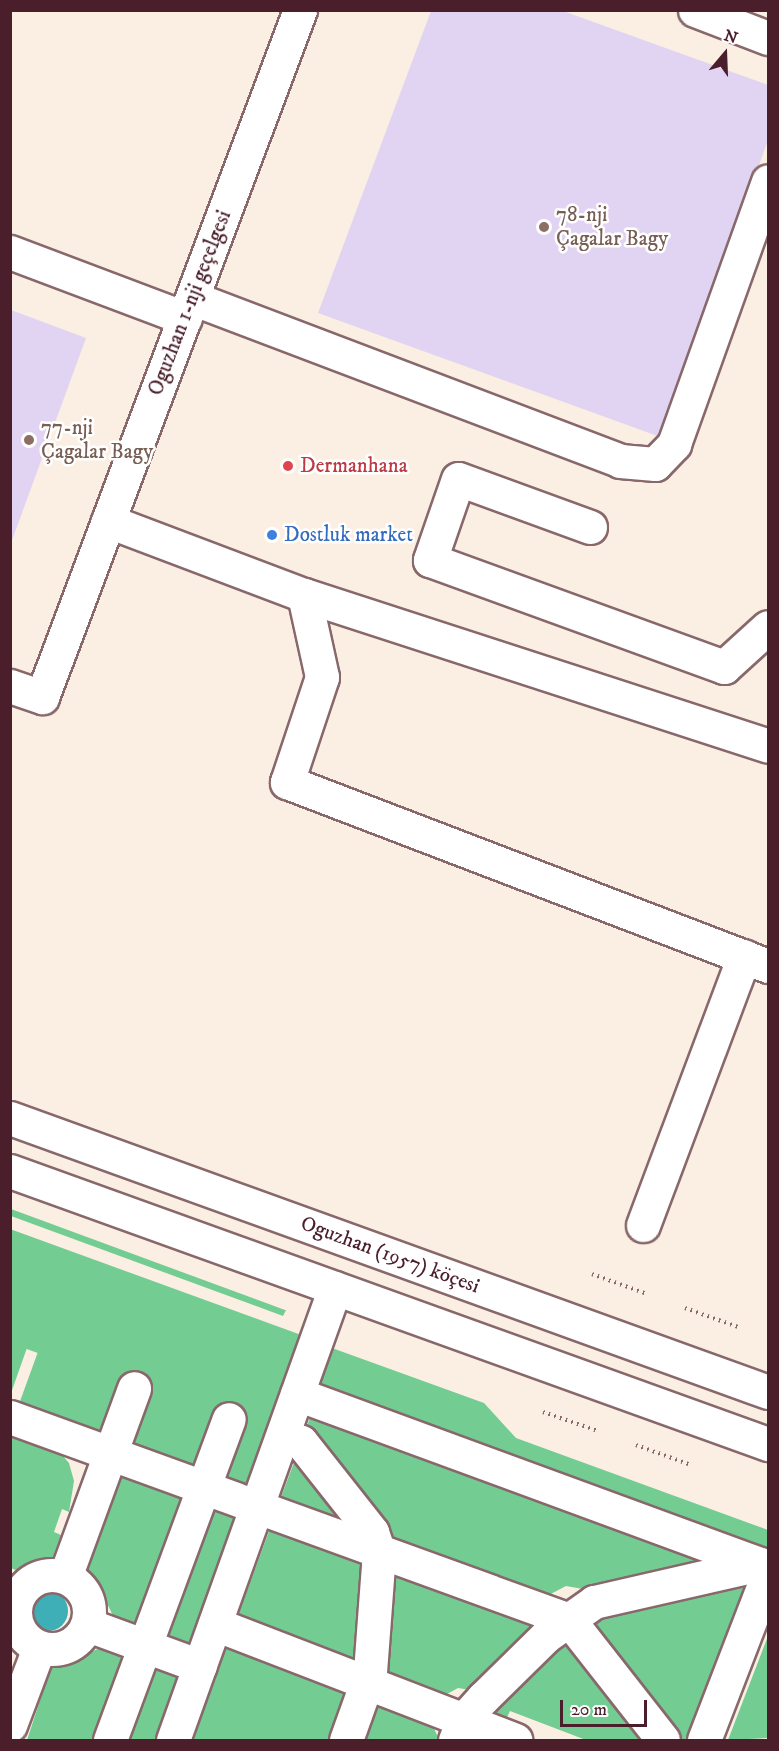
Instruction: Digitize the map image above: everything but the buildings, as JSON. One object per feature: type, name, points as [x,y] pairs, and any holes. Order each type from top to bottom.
[{"type":"main road","name":"Oguzhan 1-nji geçelgesi","points":[[10,686],[42,697],[300,10]]},
{"type":"main road","points":[[695,10],[768,38]]},
{"type":"main road","points":[[10,252],[188,308],[620,461],[655,464],[674,444],[768,181]]},
{"type":"main road","points":[[590,527],[458,479],[430,560],[724,667],[768,627]]},
{"type":"main road","points":[[108,521],[304,595],[768,746]]},
{"type":"main road","points":[[304,595],[322,677],[287,782],[756,961],[643,1225]]},
{"type":"main road","name":"Oguzhan (1957) köçesi","points":[[10,1118],[768,1392]]},
{"type":"main road","points":[[10,1171],[768,1444]]},
{"type":"main road","points":[[173,1740],[335,1288]]},
{"type":"main road","points":[[65,1577],[134,1388]]},
{"type":"main road","points":[[297,1394],[766,1568]]},
{"type":"main road","points":[[10,1417],[569,1620],[663,1740]]},
{"type":"main road","points":[[110,1740],[229,1419]]},
{"type":"main road","points":[[283,1435],[301,1442],[372,1532],[379,1552],[368,1684],[346,1740]]},
{"type":"main road","points":[[459,1730],[546,1636],[594,1602],[766,1568]]},
{"type":"main road","points":[[704,1740],[766,1568]]},
{"type":"main road","points":[[50,1574],[65,1577],[86,1596],[88,1624],[80,1638],[68,1646],[53,1650],[39,1648],[17,1628],[13,1598],[36,1578],[50,1574]]},
{"type":"main road","points":[[88,1624],[200,1666]]},
{"type":"main road","points":[[215,1624],[368,1684],[459,1730],[515,1740]]},
{"type":"main road","points":[[10,1725],[39,1648]]},
{"type":"path","points":[[592,1274],[647,1294]]},
{"type":"path","points":[[685,1308],[741,1328]]},
{"type":"path","points":[[543,1412],[598,1431]]},
{"type":"path","points":[[636,1445],[691,1465]]},
{"type":"shaded area","name":"78-nji Çagalar Bagy","points":[[431,11],[563,11],[768,85],[768,140],[663,438],[318,313]]},
{"type":"shaded area","name":"77-nji Çagalar Bagy","points":[[10,310],[86,338],[11,543]]},
{"type":"green space","points":[[11,1209],[286,1310],[283,1316],[11,1216]]},
{"type":"green space","points":[[10,1229],[301,1335],[265,1436],[10,1343]]},
{"type":"green space","points":[[10,1338],[28,1345],[11,1393]]},
{"type":"green space","points":[[332,1348],[484,1403],[516,1438],[768,1530],[768,1558],[315,1394]]},
{"type":"green space","points":[[39,1349],[119,1378],[97,1438],[17,1409]]},
{"type":"green space","points":[[153,1391],[222,1416],[200,1476],[131,1451]]},
{"type":"green space","points":[[314,1407],[733,1561],[583,1589],[566,1586],[543,1598],[404,1551],[381,1528],[305,1431]]},
{"type":"green space","points":[[236,1421],[269,1433],[247,1494],[214,1482]]},
{"type":"green space","points":[[10,1427],[55,1447],[69,1463],[74,1481],[69,1512],[62,1509],[54,1532],[61,1535],[52,1559],[20,1572],[11,1568]]},
{"type":"green space","points":[[298,1452],[363,1536],[278,1505]]},
{"type":"green space","points":[[125,1468],[193,1494],[144,1629],[114,1618],[98,1584],[89,1587],[84,1577]]},
{"type":"green space","points":[[207,1499],[240,1511],[191,1646],[158,1634]]},
{"type":"green space","points":[[272,1523],[369,1558],[361,1669],[236,1621]]},
{"type":"green space","points":[[387,1565],[538,1624],[476,1691],[458,1688],[438,1699],[379,1676]]},
{"type":"green space","points":[[750,1576],[686,1740],[675,1740],[594,1635],[599,1610]]},
{"type":"green space","points":[[768,1636],[768,1738],[728,1740]]},
{"type":"green space","points":[[228,1641],[355,1690],[336,1740],[191,1740]]},
{"type":"green space","points":[[552,1643],[571,1648],[651,1740],[586,1740],[510,1711],[504,1724],[493,1720],[492,1712]]},
{"type":"green space","points":[[104,1646],[133,1657],[102,1740],[27,1740],[54,1658],[65,1654],[69,1662]]},
{"type":"green space","points":[[147,1662],[180,1674],[156,1740],[118,1740]]},
{"type":"green space","points":[[373,1697],[430,1719],[439,1740],[356,1740]]},
{"type":"water","points":[[48,1591],[62,1597],[68,1611],[62,1625],[48,1631],[34,1625],[28,1611],[34,1597]]},
{"type":"place","name":"78-nji Çagalar Bagy","points":[[544,227]]},
{"type":"place","name":"77-nji Çagalar Bagy","points":[[29,440]]},
{"type":"place","name":"Dermanhana","points":[[288,466]]},
{"type":"place","name":"Dostluk market","points":[[272,535]]}]
